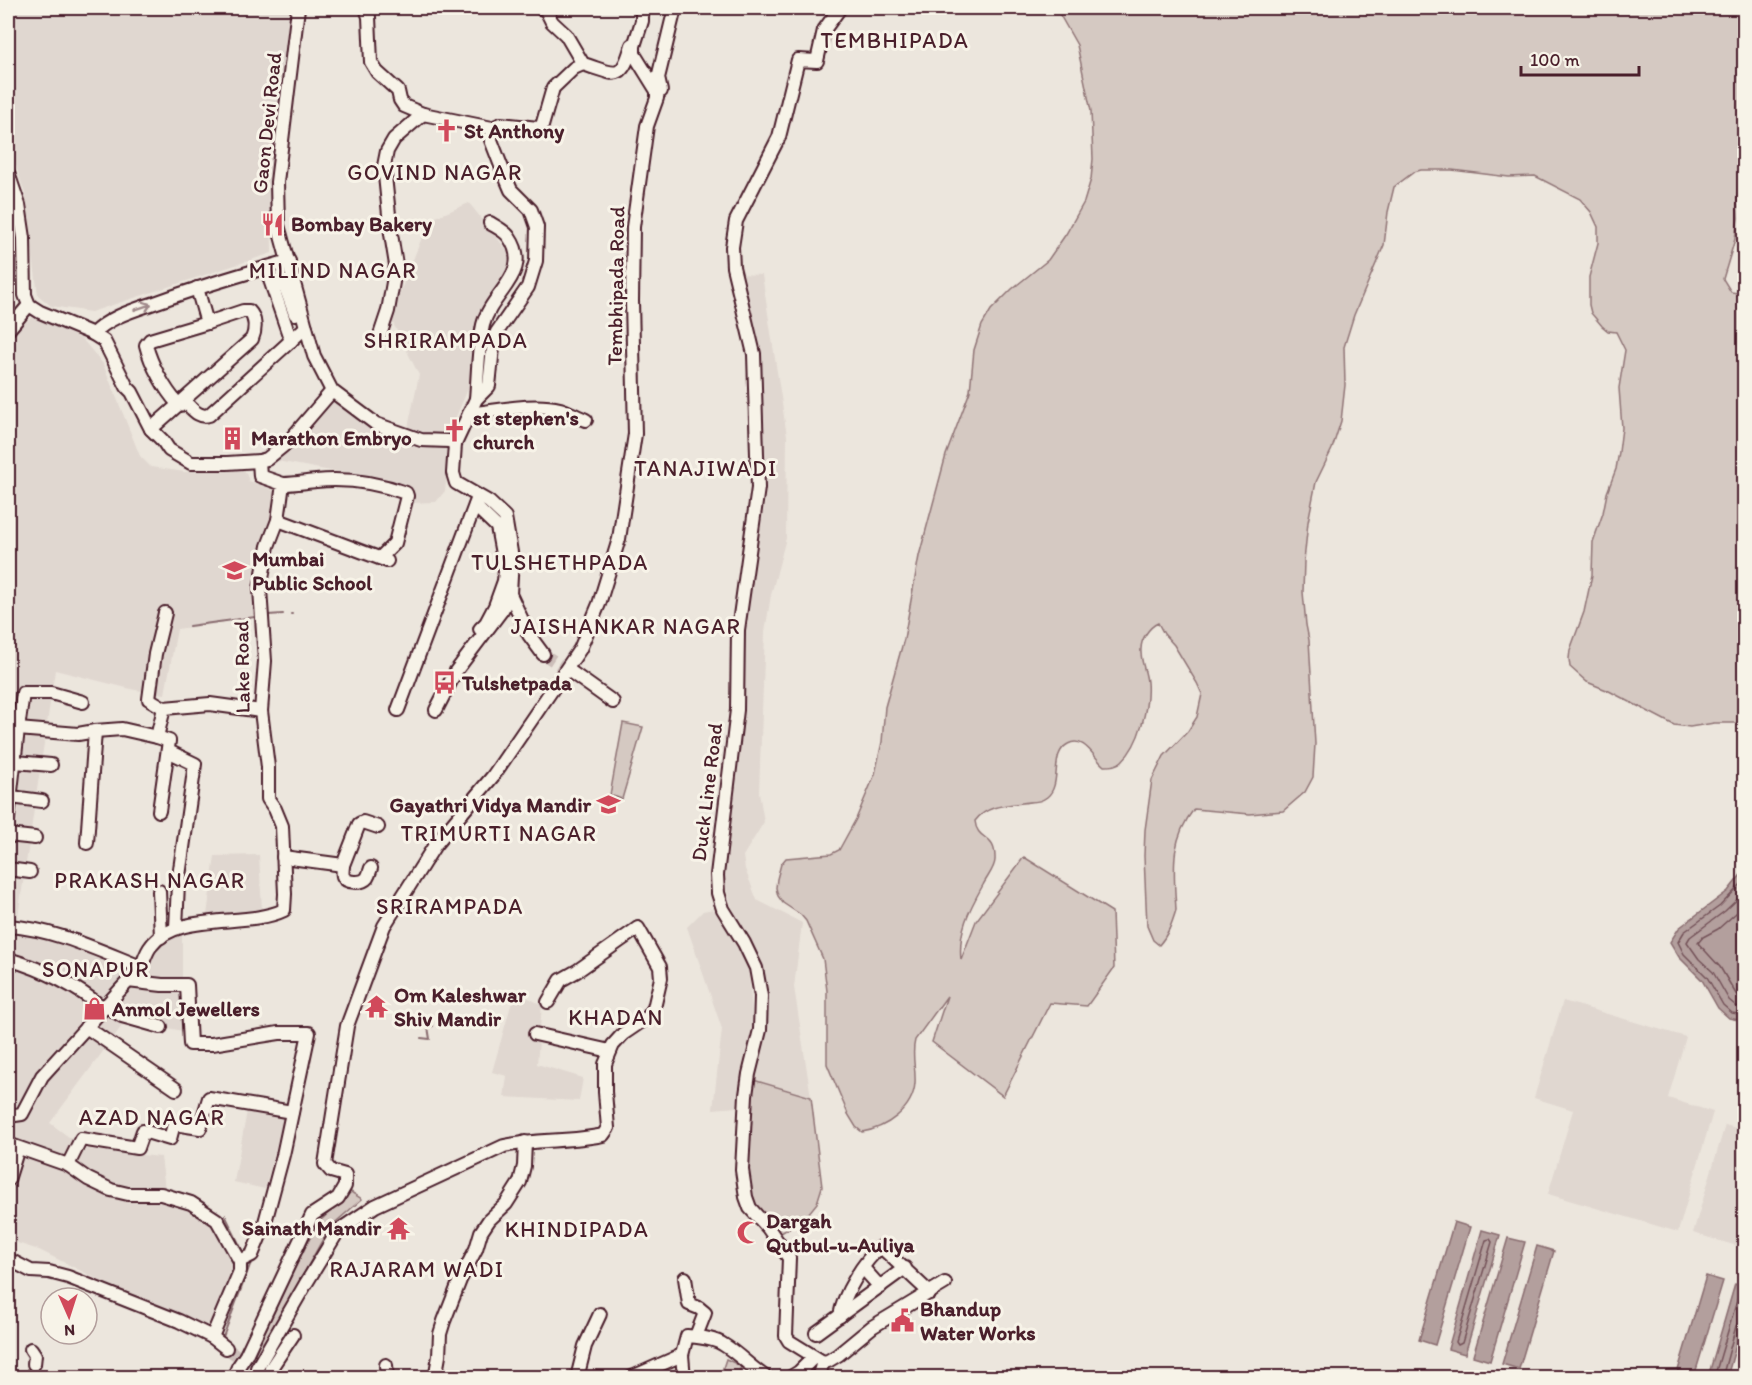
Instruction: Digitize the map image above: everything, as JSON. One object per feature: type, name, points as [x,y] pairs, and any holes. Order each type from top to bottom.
[{"type":"street","name":"Gaon Devi Road","points":[[298,8],[277,182],[278,225],[289,261],[301,335],[332,391],[376,424],[421,440],[449,441],[455,444]]},
{"type":"street","points":[[366,8],[369,17],[371,62],[377,72],[398,91],[404,106],[423,114],[492,128],[501,124],[538,128],[542,126],[553,88],[574,68],[583,64],[615,74],[621,71],[627,62],[642,8]]},
{"type":"street","points":[[541,8],[546,10],[552,22],[566,35],[583,64]]},
{"type":"street","name":"Tembhipada Road","points":[[580,649],[598,604],[618,538],[635,434],[633,227],[647,126],[657,98],[657,91],[634,54],[634,46],[642,21],[642,8]]},
{"type":"street","points":[[645,139],[651,132],[662,105],[658,78],[675,8]]},
{"type":"street","name":"Duck Line Road","points":[[818,1359],[789,1341],[786,1336],[789,1258],[768,1228],[750,1208],[746,1197],[742,1170],[746,1095],[760,1030],[761,996],[756,969],[723,909],[718,893],[717,875],[737,710],[738,630],[758,488],[754,354],[733,267],[732,248],[736,221],[779,137],[798,60],[817,61],[824,30],[840,8]]},
{"type":"street","points":[[379,338],[388,311],[396,265],[384,166],[387,152],[394,139],[423,114]]},
{"type":"street","points":[[476,399],[489,386],[494,338],[528,287],[536,261],[537,227],[531,210],[511,190],[490,140],[492,128]]},
{"type":"street","points":[[8,173],[19,205],[24,238],[25,295],[29,305],[104,340],[126,380],[128,393],[150,428],[158,447],[169,450],[191,463],[267,459],[289,441],[332,391]]},
{"type":"street","points":[[480,629],[495,606],[504,581],[505,570],[497,527],[477,502],[456,483],[453,473],[455,444],[476,399],[483,323],[493,303],[516,271],[517,255],[508,236],[490,224]]},
{"type":"street","points":[[93,334],[100,326],[119,315],[197,288],[289,261]]},
{"type":"street","points":[[150,428],[178,404],[252,339],[255,328],[252,314],[249,311],[243,311],[150,340],[146,349],[165,388],[178,404],[188,405],[202,416],[209,415],[301,335],[273,288],[266,268]]},
{"type":"street","points":[[197,288],[207,323]]},
{"type":"street","points":[[8,330],[29,305]]},
{"type":"street","points":[[469,414],[510,407],[543,408],[561,409],[586,420]]},
{"type":"street","points":[[259,461],[260,476],[283,484],[346,480],[406,493],[407,496],[395,543],[384,559],[278,520]]},
{"type":"street","name":"Lake Road","points":[[8,1116],[22,1114],[42,1076],[141,968],[151,946],[162,937],[176,928],[265,917],[284,910],[282,826],[268,799],[268,767],[261,711],[265,661],[260,589],[268,546],[278,520],[283,484]]},
{"type":"street","points":[[436,710],[456,670],[502,610],[510,594],[512,558],[505,517],[489,502],[477,502]]},
{"type":"street","points":[[398,710],[477,502]]},
{"type":"street","points":[[510,594],[529,635],[543,654]]},
{"type":"street","points":[[165,613],[155,654],[149,699],[164,708],[210,704],[261,711]]},
{"type":"street","points":[[580,649],[580,657],[573,673],[612,702]]},
{"type":"street","points":[[244,1366],[312,1215],[338,1198],[345,1186],[345,1175],[331,1171],[325,1164],[347,1026],[384,926],[435,845],[494,776],[580,649]]},
{"type":"street","points":[[8,818],[13,756],[23,693],[51,693],[83,702]]},
{"type":"street","points":[[157,737],[164,708]]},
{"type":"street","points":[[18,729],[78,734],[122,729],[169,741],[159,811]]},
{"type":"street","points":[[87,843],[95,731]]},
{"type":"street","points":[[168,751],[195,764],[178,883],[176,928]]},
{"type":"street","points":[[13,756],[51,765]]},
{"type":"street","points":[[10,797],[42,801]]},
{"type":"street","points":[[371,868],[367,878],[363,881],[350,881],[345,879],[343,874],[343,865],[359,824],[363,822],[378,827]]},
{"type":"street","points":[[8,835],[35,838]]},
{"type":"street","points":[[283,857],[343,865]]},
{"type":"street","points":[[8,869],[30,872]]},
{"type":"street","points":[[159,891],[162,937]]},
{"type":"street","points":[[8,926],[22,927],[64,938],[141,968]]},
{"type":"street","points":[[281,1377],[271,1371],[269,1359],[338,1231],[375,1206],[436,1179],[482,1154],[525,1142],[603,1135],[608,1128],[605,1064],[613,1045],[623,1034],[648,1017],[654,1008],[661,978],[660,967],[638,928],[578,971],[561,980],[548,1002]]},
{"type":"street","points":[[8,959],[23,963],[74,986],[122,1016],[161,1027]]},
{"type":"street","points":[[128,981],[187,985],[190,1044],[212,1044],[279,1033],[309,1033],[283,1155],[267,1216],[245,1259],[212,1337]]},
{"type":"street","points":[[86,1028],[176,1089]]},
{"type":"street","points":[[535,1034],[610,1051]]},
{"type":"street","points":[[68,1165],[81,1139],[137,1148],[142,1131],[170,1139],[174,1124],[200,1128],[209,1098],[292,1112]]},
{"type":"street","points":[[435,1377],[440,1334],[460,1280],[476,1249],[481,1232],[489,1220],[506,1204],[520,1182],[524,1166],[525,1142]]},
{"type":"street","points":[[8,1180],[13,1146],[68,1165],[88,1179],[111,1190],[128,1194],[161,1194],[191,1203],[217,1220],[245,1259]]},
{"type":"street","points":[[840,1316],[841,1305],[846,1293],[881,1247],[930,1293]]},
{"type":"street","points":[[8,1258],[31,1271],[49,1272],[68,1277],[179,1321],[212,1337],[226,1348]]},
{"type":"street","points":[[863,1268],[880,1287]]},
{"type":"street","points":[[816,1333],[905,1268]]},
{"type":"street","points":[[685,1278],[689,1304],[705,1313],[696,1336]]},
{"type":"street","points":[[789,1377],[818,1359],[828,1361],[838,1356],[872,1327],[945,1283]]},
{"type":"street","points":[[578,1377],[585,1346],[600,1314]]},
{"type":"street","points":[[244,1366],[269,1359],[293,1335]]},
{"type":"street","points":[[684,1377],[682,1354],[687,1336],[696,1336],[722,1343],[767,1377]]},
{"type":"street","points":[[31,1349],[35,1355],[34,1365]]},
{"type":"street","points":[[630,1377],[682,1354]]},
{"type":"street","points":[[818,1359],[818,1377]]},
{"type":"street","points":[[244,1366],[272,1377]]},
{"type":"shaded area","points":[[8,8],[292,8],[271,181],[272,253],[91,312],[51,306],[38,295],[25,194],[8,141]]},
{"type":"shaded area","points":[[1056,8],[1744,8],[1744,158],[1739,176],[1735,239],[1723,279],[1731,292],[1744,294],[1744,723],[1714,723],[1690,727],[1674,725],[1587,682],[1570,667],[1570,650],[1584,612],[1592,575],[1593,542],[1616,469],[1622,428],[1619,388],[1625,350],[1616,332],[1608,331],[1602,326],[1591,313],[1589,305],[1589,277],[1598,243],[1598,227],[1591,212],[1580,199],[1535,176],[1509,177],[1452,170],[1414,172],[1394,187],[1384,245],[1354,315],[1344,347],[1345,385],[1341,421],[1332,449],[1316,482],[1308,522],[1303,592],[1309,640],[1315,744],[1313,777],[1305,792],[1283,811],[1250,814],[1194,809],[1180,833],[1177,845],[1174,869],[1176,910],[1167,933],[1159,945],[1153,940],[1147,926],[1144,856],[1152,780],[1164,756],[1188,731],[1197,717],[1202,694],[1174,645],[1158,623],[1152,627],[1141,645],[1141,657],[1147,682],[1145,713],[1134,745],[1122,761],[1116,765],[1104,766],[1084,745],[1074,742],[1068,744],[1059,755],[1054,785],[1047,797],[1037,801],[992,808],[975,821],[979,832],[993,845],[995,863],[973,903],[961,940],[961,960],[976,921],[1024,857],[1112,912],[1114,968],[1087,1006],[1050,1003],[1003,1096],[932,1042],[947,996],[915,1040],[913,1051],[915,1083],[913,1093],[904,1109],[889,1122],[862,1132],[848,1114],[827,1064],[827,991],[823,959],[806,921],[783,903],[778,896],[777,879],[781,864],[786,858],[831,854],[839,850],[856,819],[875,774],[882,742],[885,707],[904,639],[919,556],[946,455],[970,391],[974,350],[982,325],[991,310],[1012,289],[1048,260],[1084,202],[1091,179],[1093,159],[1091,111],[1077,45]]},
{"type":"shaded area","points":[[469,203],[517,263],[484,315],[474,375],[449,433],[431,436],[408,428],[419,375],[390,317],[429,220]]},
{"type":"shaded area","points":[[737,274],[762,275],[787,436],[786,538],[771,595],[765,632],[759,792],[764,822],[743,856],[745,869],[757,900],[802,923],[794,987],[811,1097],[750,1079],[764,982],[759,959],[732,907],[723,879],[744,705],[742,633],[765,501],[761,395],[750,326]]},
{"type":"shaded area","points":[[32,318],[47,322],[83,340],[103,364],[140,456],[151,467],[185,472],[243,466],[249,481],[278,492],[269,547],[253,584],[256,615],[223,620],[223,623],[177,629],[165,694],[135,690],[55,670],[17,923],[8,922],[8,337],[12,330]]},
{"type":"shaded area","points":[[334,399],[368,425],[409,445],[420,449],[448,445],[450,449],[445,491],[436,502],[410,503],[413,490],[347,474],[272,460]]},
{"type":"shaded area","points":[[623,723],[643,727],[622,799],[610,795]]},
{"type":"shaded area","points":[[259,855],[262,911],[207,915],[215,856]]},
{"type":"shaded area","points":[[713,909],[729,931],[749,970],[753,1029],[742,1069],[737,1107],[713,1109],[722,1029],[687,927],[703,911]]},
{"type":"shaded area","points":[[8,929],[26,930],[100,954],[131,967],[41,1064],[18,1106],[8,1110]]},
{"type":"shaded area","points":[[182,932],[182,1031],[127,1019],[50,1123],[85,1149],[161,1157],[165,1189],[125,1188],[105,1183],[8,1139],[8,1122],[26,1117],[46,1076],[153,949],[169,936]]},
{"type":"shaded area","points":[[515,991],[542,1005],[537,1064],[583,1078],[579,1101],[504,1097],[507,1076],[492,1072]]},
{"type":"shaded area","points":[[1563,1001],[1686,1037],[1668,1098],[1713,1112],[1678,1232],[1548,1194],[1573,1110],[1534,1098]]},
{"type":"shaded area","points":[[750,1079],[811,1097],[822,1187],[817,1203],[804,1219],[778,1235],[756,1205],[751,1192],[747,1161]]},
{"type":"shaded area","points":[[247,1111],[284,1117],[265,1189],[234,1182]]},
{"type":"shaded area","points":[[1725,1125],[1744,1130],[1744,1248],[1693,1233]]},
{"type":"shaded area","points":[[19,1153],[60,1169],[105,1192],[162,1199],[184,1205],[204,1217],[216,1229],[231,1254],[233,1275],[216,1319],[205,1333],[39,1250],[8,1240],[8,1197]]},
{"type":"shaded area","points":[[351,1192],[362,1199],[329,1228],[258,1356],[253,1353],[314,1230],[321,1220]]},
{"type":"shaded area","points":[[726,1359],[741,1366],[738,1377],[695,1377],[696,1374],[721,1374]]},
{"type":"water","points":[[1744,871],[1744,1021],[1729,1018],[1718,1008],[1702,980],[1679,957],[1670,942],[1679,928],[1728,891]]},
{"type":"water","points":[[1454,1222],[1470,1227],[1435,1345],[1419,1340]]},
{"type":"water","points":[[1482,1230],[1500,1235],[1465,1354],[1448,1349]]},
{"type":"water","points":[[1508,1238],[1525,1242],[1490,1361],[1473,1356]]},
{"type":"water","points":[[1537,1246],[1554,1251],[1519,1369],[1502,1364]]},
{"type":"water","points":[[1706,1276],[1723,1281],[1694,1377],[1676,1377]]},
{"type":"water","points":[[1735,1284],[1744,1287],[1744,1318],[1727,1377],[1708,1377]]},
{"type":"waterway","points":[[268,615],[283,614]]},
{"type":"waterway","points":[[189,626],[255,617]]},
{"type":"waterway","points":[[421,1038],[430,1039],[428,1027],[433,1026]]},
{"type":"waterway","points":[[225,1215],[244,1254]]},
{"type":"waterway","points":[[223,1337],[250,1265],[248,1262]]},
{"type":"tunnel","points":[[543,654],[571,672]]},
{"type":"tunnel","points":[[226,1348],[248,1363]]},
{"type":"place","name":"St Anthony","points":[[446,131]]},
{"type":"place","name":"Bombay Bakery","points":[[273,224]]},
{"type":"place","name":"st stephen's church","points":[[455,430]]},
{"type":"place","name":"Marathon Embryo","points":[[233,438]]},
{"type":"place","name":"Mumbai Public School","points":[[234,571]]},
{"type":"place","name":"Tulshetpada","points":[[444,683]]},
{"type":"place","name":"Gayathri Vidya Mandir","points":[[609,805]]},
{"type":"place","name":"Om Kaleshwar Shiv Mandir","points":[[376,1007]]},
{"type":"place","name":"Anmol Jewellers","points":[[94,1009]]},
{"type":"place","name":"Sainath Mandir","points":[[399,1228]]},
{"type":"place","name":"Dargah Qutbul-u-Auliya","points":[[748,1233]]},
{"type":"place","name":"Bhandup Water Works","points":[[902,1321]]},
{"type":"district","name":"TEMBHIPADA","points":[[895,40]]},
{"type":"district","name":"GOVIND NAGAR","points":[[435,172]]},
{"type":"district","name":"MILIND NAGAR","points":[[333,270]]},
{"type":"district","name":"SHRIRAMPADA","points":[[446,340]]},
{"type":"district","name":"TANAJIWADI","points":[[706,468]]},
{"type":"district","name":"TULSHETHPADA","points":[[560,562]]},
{"type":"district","name":"JAISHANKAR NAGAR","points":[[626,626]]},
{"type":"district","name":"TRIMURTI NAGAR","points":[[499,833]]},
{"type":"district","name":"PRAKASH NAGAR","points":[[150,880]]},
{"type":"district","name":"SRIRAMPADA","points":[[450,906]]},
{"type":"district","name":"SONAPUR","points":[[96,969]]},
{"type":"district","name":"KHADAN","points":[[616,1017]]},
{"type":"district","name":"AZAD NAGAR","points":[[152,1117]]},
{"type":"district","name":"KHINDIPADA","points":[[577,1229]]},
{"type":"district","name":"RAJARAM WADI","points":[[417,1269]]}]
